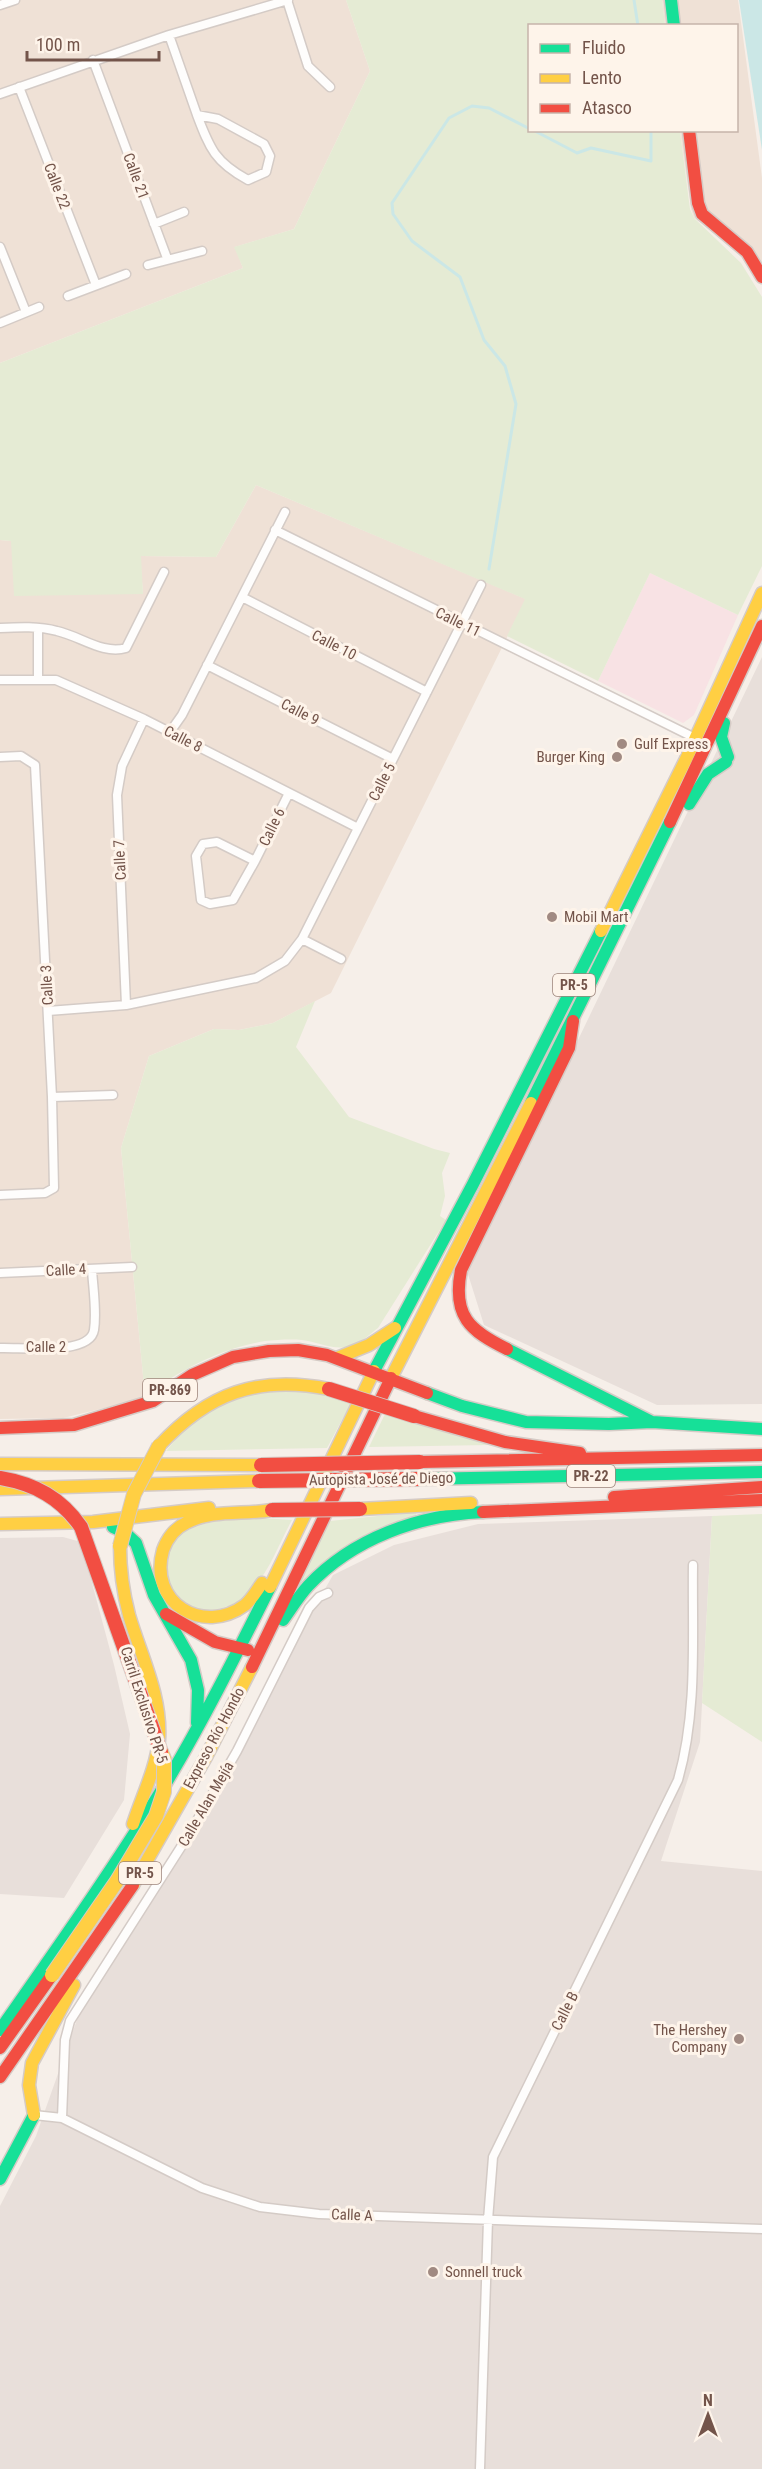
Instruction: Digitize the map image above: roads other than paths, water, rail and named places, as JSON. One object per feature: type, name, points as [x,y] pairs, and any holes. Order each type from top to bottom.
[{"type":"main road","points":[[671,0],[674,24]]},
{"type":"main road","points":[[689,132],[698,203],[702,214],[742,247],[762,277]]},
{"type":"main road","name":"PR-5","points":[[374,1371],[539,1055],[696,738],[762,593]]},
{"type":"main road","name":"PR-5","points":[[391,1378],[422,1313],[573,1021],[706,749],[762,627]]},
{"type":"main road","points":[[671,819],[682,818],[703,778],[709,771],[727,760],[721,737],[727,716],[725,708]]},
{"type":"main road","points":[[573,1021],[569,1048],[464,1260],[458,1281],[459,1301],[466,1320],[481,1336],[652,1422]]},
{"type":"main road","points":[[510,1146],[512,1130],[542,1067],[539,1055]]},
{"type":"main road","points":[[337,1359],[369,1345],[395,1328]]},
{"type":"main road","name":"PR-869","points":[[0,1428],[74,1425],[153,1401],[192,1375],[233,1357],[269,1351],[298,1350],[374,1371]]},
{"type":"main road","points":[[374,1371],[462,1406],[526,1422],[609,1424],[652,1422],[762,1429]]},
{"type":"main road","name":"Expreso Río Hondo","points":[[0,2030],[127,1845],[197,1728],[238,1650],[374,1371]]},
{"type":"main road","name":"Expreso Río Hondo","points":[[0,2077],[123,1900],[206,1757],[391,1378]]},
{"type":"main road","points":[[127,1845],[136,1810],[153,1772],[159,1730],[153,1690],[123,1597],[119,1567],[120,1546],[134,1491],[143,1470],[170,1433],[197,1411],[237,1391],[258,1385],[282,1383],[312,1385],[505,1442],[616,1458]]},
{"type":"main road","name":"Autopista José de Diego","points":[[4,1464],[261,1465],[762,1455]]},
{"type":"main road","name":"Autopista José de Diego","points":[[0,1489],[259,1481],[762,1472]]},
{"type":"main road","name":"Carril Exclusivo PR-5","points":[[0,1478],[28,1484],[54,1497],[65,1506],[81,1527],[161,1749],[165,1767],[161,1805],[146,1836],[0,2049]]},
{"type":"main road","points":[[0,1524],[93,1522],[140,1518],[200,1508],[360,1509],[594,1499],[762,1487]]},
{"type":"main road","points":[[166,1614],[191,1629],[238,1650],[260,1649],[302,1593],[320,1574],[364,1544],[409,1524],[467,1514],[762,1500]]},
{"type":"main road","points":[[272,1510],[256,1514],[208,1516],[185,1523],[173,1532],[163,1548],[160,1576],[168,1595],[183,1610],[197,1616],[221,1617],[234,1612],[247,1602],[260,1588],[270,1568],[281,1560]]},
{"type":"main road","points":[[93,1522],[124,1532],[136,1543],[154,1595],[187,1650],[195,1672],[198,1699],[197,1728]]},
{"type":"main road","points":[[0,2179],[34,2115],[29,2085],[32,2063],[123,1900]]},
{"type":"street","points":[[0,5],[15,0]]},
{"type":"street","points":[[0,94],[169,35],[287,0],[308,66],[330,87]]},
{"type":"street","points":[[169,35],[197,115],[210,148],[228,169],[248,180],[266,172],[270,156],[264,144],[218,119],[197,115]]},
{"type":"street","name":"Calle 21","points":[[93,60],[167,258]]},
{"type":"street","name":"Calle 22","points":[[19,87],[96,285]]},
{"type":"street","points":[[154,224],[184,212]]},
{"type":"street","points":[[0,247],[26,312]]},
{"type":"street","points":[[148,265],[167,258],[202,251]]},
{"type":"street","points":[[68,296],[126,274]]},
{"type":"street","points":[[0,322],[39,307]]},
{"type":"street","points":[[170,732],[182,715],[285,512]]},
{"type":"street","name":"Calle 11","points":[[275,531],[696,738],[706,749]]},
{"type":"street","points":[[0,628],[38,628],[58,631],[114,651],[126,648],[164,572]]},
{"type":"street","name":"Calle 5","points":[[48,1011],[126,1005],[256,978],[285,961],[302,939],[481,585]]},
{"type":"street","name":"Calle 10","points":[[242,597],[427,692]]},
{"type":"street","points":[[38,628],[38,680]]},
{"type":"street","name":"Calle 9","points":[[207,664],[393,759]]},
{"type":"street","name":"Calle 8","points":[[0,680],[56,680],[144,719],[358,828]]},
{"type":"street","name":"Calle 7","points":[[126,1005],[117,795],[122,766],[144,719]]},
{"type":"street","name":"Calle 3","points":[[0,757],[21,756],[35,765],[52,1097],[54,1188],[45,1193],[0,1195]]},
{"type":"street","name":"Calle 6","points":[[255,861],[217,842],[203,844],[196,856],[201,900],[210,904],[233,900],[255,861],[289,792]]},
{"type":"street","points":[[302,939],[341,959]]},
{"type":"street","points":[[52,1097],[113,1095]]},
{"type":"street","name":"Calle 4","points":[[0,1274],[132,1267]]},
{"type":"street","name":"Calle 2","points":[[0,1348],[75,1347],[87,1342],[94,1332],[92,1269]]},
{"type":"street","name":"Calle B","points":[[480,2469],[488,2220],[494,2157],[678,1780],[687,1749],[691,1722],[693,1565]]},
{"type":"street","name":"Calle Alan Mejía","points":[[62,2118],[65,2040],[70,2021],[188,1836],[237,1751],[309,1608],[319,1597],[328,1593]]},
{"type":"street","name":"Calle A","points":[[34,2115],[62,2118],[202,2187],[260,2207],[319,2214],[762,2229]]},
{"type":"water","points":[[739,0],[762,0],[762,150]]},
{"type":"waterway","points":[[634,0],[638,24]]},
{"type":"waterway","points":[[489,569],[516,404],[505,366],[484,340],[460,277],[412,241],[393,214],[392,203],[449,118],[472,106],[489,108],[528,128]]},
{"type":"waterway","points":[[537,132],[577,153],[591,148],[651,161],[651,132]]},
{"type":"place","name":"Gulf Express","points":[[622,744]]},
{"type":"place","name":"Burger King","points":[[617,757]]},
{"type":"place","name":"Mobil Mart","points":[[552,917]]},
{"type":"place","name":"The Hershey Company","points":[[739,2039]]},
{"type":"place","name":"Sonnell truck","points":[[433,2272]]}]
